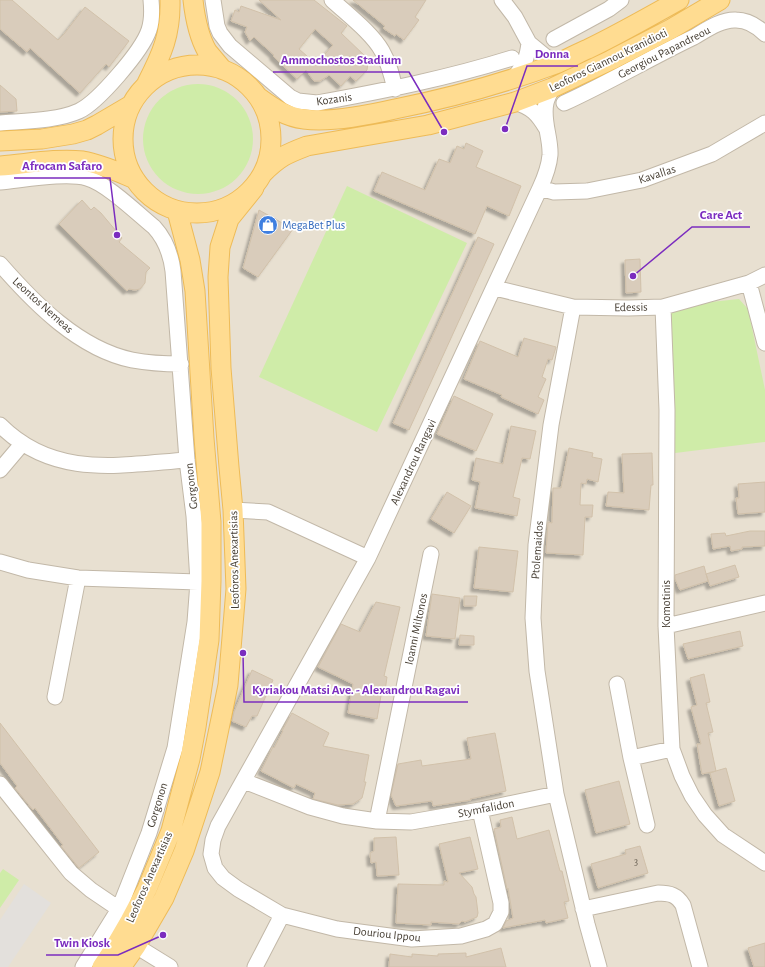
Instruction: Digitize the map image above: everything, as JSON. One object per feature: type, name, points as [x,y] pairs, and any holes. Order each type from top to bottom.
[{"type":"main road","points":[[146,85],[163,73],[183,66],[203,65],[223,70],[243,81],[258,98],[267,115],[271,134],[270,154],[258,180],[239,201],[220,210],[198,214],[177,211],[160,204],[146,193],[135,179],[126,162],[123,142],[125,123],[131,105],[146,85],[166,43],[170,17],[170,0]]},
{"type":"main road","points":[[193,0],[195,18],[201,38],[208,51],[223,70]]},
{"type":"main road","name":"Leoforos Giannou Kranidioti","points":[[258,98],[277,110],[293,117],[305,119],[333,119],[378,113],[466,93],[512,79],[559,62],[604,41],[679,0]]},
{"type":"main road","name":"Leoforos Giannou Kranidioti","points":[[258,180],[277,160],[290,152],[307,146],[428,125],[515,102],[552,88],[671,29],[720,0]]},
{"type":"main road","points":[[0,142],[42,139],[88,130],[131,105]]},
{"type":"main road","points":[[0,166],[52,160],[83,161],[96,164],[135,179]]},
{"type":"main road","name":"Leoforos Anexartisias","points":[[121,967],[136,946],[164,898],[184,851],[210,772],[228,685],[236,589],[233,510],[228,467],[221,368],[218,290],[219,261],[224,233],[229,219],[258,180]]},
{"type":"main road","name":"Leoforos Anexartisias","points":[[102,967],[130,921],[147,889],[171,831],[190,759],[209,640],[211,522],[195,291],[190,260],[177,211]]},
{"type":"street","points":[[0,123],[66,115],[78,111],[95,100],[132,58],[144,40],[150,23],[151,0]]},
{"type":"street","name":"Kozanis","points":[[213,0],[217,26],[220,33],[230,46],[290,97],[298,101],[317,103],[395,89],[512,58]]},
{"type":"street","points":[[332,0],[375,41],[382,50],[390,70],[395,89]]},
{"type":"street","points":[[502,0],[515,17],[529,43],[546,56],[559,62]]},
{"type":"street","points":[[554,39],[609,9],[621,0]]},
{"type":"street","name":"Georgiou Papandreou","points":[[564,103],[721,23],[734,20],[746,21],[757,26],[765,34]]},
{"type":"street","points":[[512,79],[525,64],[529,43]]},
{"type":"street","name":"Alexandrou Rangavi","points":[[244,781],[368,558],[495,288],[548,170],[550,156],[545,109],[546,102],[552,88]]},
{"type":"street","name":"Alexandrou Rangavi","points":[[515,102],[527,106],[534,111],[540,117],[547,131]]},
{"type":"street","name":"Kavallas","points":[[540,188],[554,192],[587,191],[642,180],[712,154],[765,123]]},
{"type":"street","name":"Gorgonon","points":[[0,182],[69,176],[87,178],[102,185],[154,227],[164,240],[172,263],[194,516],[198,582],[195,622],[175,748],[149,834],[119,909],[83,967]]},
{"type":"street","name":"Leontos Nemeas","points":[[0,264],[51,316],[79,337],[112,353],[130,359],[150,363],[181,364]]},
{"type":"street","name":"Edessis","points":[[495,288],[573,307],[663,307],[749,282],[765,275]]},
{"type":"street","points":[[749,282],[765,342]]},
{"type":"street","name":"Ptolemaidos","points":[[556,794],[537,671],[533,618],[536,545],[550,433],[573,307]]},
{"type":"street","name":"Komotinis","points":[[663,307],[667,410],[666,626],[672,749],[682,776],[692,796],[705,815],[723,835],[765,863]]},
{"type":"street","points":[[0,425],[22,444],[34,450],[54,458],[78,464],[108,466],[188,460]]},
{"type":"street","points":[[0,470],[22,444]]},
{"type":"street","points":[[233,510],[268,512],[368,558]]},
{"type":"street","name":"Ioanni Miltonos","points":[[377,821],[431,554]]},
{"type":"street","points":[[0,562],[28,570],[78,578],[198,582]]},
{"type":"street","points":[[55,697],[78,578]]},
{"type":"street","points":[[666,626],[765,603]]},
{"type":"street","points":[[617,684],[631,758],[647,825]]},
{"type":"street","points":[[631,758],[672,749]]},
{"type":"street","name":"Stymfalidon","points":[[244,781],[310,807],[343,816],[377,821],[411,822],[480,810],[556,794]]},
{"type":"street","name":"Douriou Ippou","points":[[244,781],[218,826],[213,840],[211,854],[215,868],[223,878],[238,889],[282,915],[337,929],[412,939],[461,936],[486,929],[494,924],[498,918],[501,903],[480,810]]},
{"type":"street","points":[[0,784],[71,873],[91,890],[119,909]]},
{"type":"street","points":[[556,794],[583,909],[599,967]]},
{"type":"street","points":[[583,909],[658,893],[670,893],[678,898],[683,905],[700,967]]},
{"type":"street","points":[[255,967],[282,915]]},
{"type":"street","points":[[136,946],[170,967]]},
{"type":"shaded area","points":[[0,0],[765,0],[765,967],[0,967]]},
{"type":"shaded area","points":[[24,884],[51,903],[8,967],[0,967],[0,920]]},
{"type":"green space","points":[[198,84],[219,88],[229,93],[237,100],[244,108],[249,118],[253,139],[249,160],[244,170],[237,178],[229,185],[219,190],[198,194],[177,190],[167,185],[159,178],[152,170],[147,160],[143,139],[147,118],[152,108],[159,100],[167,93],[177,88]]},
{"type":"green space","points":[[347,186],[467,243],[377,432],[259,377]]},
{"type":"green space","points":[[739,299],[748,309],[765,390],[765,442],[667,454],[663,307]]},
{"type":"green space","points":[[3,869],[19,880],[0,908],[0,873]]},
{"type":"building","points":[[0,0],[12,0],[58,40],[85,7],[129,41],[109,67],[106,64],[80,93],[30,48],[27,52],[0,29]]},
{"type":"building","points":[[259,0],[314,0],[347,26],[341,33],[366,57],[368,63],[367,70],[356,81],[350,76],[341,86],[329,75],[320,81],[314,81],[306,70],[297,79],[254,37],[250,41],[245,32],[247,27],[231,21],[235,10],[239,12],[241,6],[281,20]],"holes":[[[315,29],[333,45],[316,64],[299,49]]]},
{"type":"building","points":[[353,0],[426,0],[415,17],[419,20],[404,40],[396,34],[395,36],[383,28],[385,26]]},
{"type":"building","points":[[0,85],[16,99],[17,111],[0,112]]},
{"type":"building","points":[[466,143],[483,151],[476,167],[521,186],[509,216],[487,206],[475,234],[374,191],[382,172],[425,190],[439,159],[450,163],[457,146],[464,149]]},
{"type":"building","points":[[82,200],[91,210],[94,207],[101,213],[122,238],[119,242],[150,268],[146,272],[145,283],[140,289],[129,289],[127,291],[59,224]]},
{"type":"building","points":[[259,210],[293,229],[258,277],[243,268]]},
{"type":"building","points":[[478,237],[494,244],[409,430],[393,423]]},
{"type":"building","points":[[640,259],[641,292],[626,293],[625,260]]},
{"type":"building","points":[[524,338],[556,347],[552,360],[548,359],[542,377],[546,379],[538,397],[544,400],[538,414],[501,397],[502,395],[464,379],[480,341],[518,357]]},
{"type":"building","points":[[454,396],[493,414],[476,451],[437,434]]},
{"type":"building","points":[[511,426],[536,431],[530,459],[522,458],[513,497],[520,499],[517,516],[475,508],[480,482],[472,480],[476,458],[503,464]]},
{"type":"building","points":[[569,448],[593,453],[592,457],[602,459],[598,482],[587,479],[586,484],[581,483],[580,505],[593,505],[592,517],[585,517],[583,555],[546,553],[548,522],[552,523],[553,488],[561,488]]},
{"type":"building","points":[[652,453],[653,485],[651,485],[649,510],[606,506],[608,492],[624,493],[622,454]]},
{"type":"building","points":[[765,482],[765,512],[738,514],[736,498],[739,498],[738,484]]},
{"type":"building","points":[[447,492],[471,506],[454,533],[431,519]]},
{"type":"building","points":[[750,531],[765,531],[765,546],[742,547],[742,549],[731,551],[730,546],[713,549],[711,534],[725,533],[726,536]]},
{"type":"building","points":[[479,547],[518,551],[513,592],[474,588]]},
{"type":"building","points":[[735,565],[739,577],[710,586],[706,574]]},
{"type":"building","points":[[704,566],[708,581],[680,590],[675,579],[675,575]]},
{"type":"building","points":[[432,594],[460,598],[455,639],[426,636]]},
{"type":"building","points":[[464,596],[477,596],[476,606],[464,606]]},
{"type":"building","points":[[376,602],[400,607],[384,676],[387,677],[385,691],[382,690],[377,719],[348,713],[353,684],[318,667],[341,624],[360,632]]},
{"type":"building","points":[[740,631],[743,646],[688,659],[683,644]]},
{"type":"building","points":[[460,635],[474,636],[474,645],[459,645]]},
{"type":"building","points":[[252,670],[273,680],[257,716],[252,716],[246,727],[232,721],[234,712]]},
{"type":"building","points":[[704,674],[710,702],[706,703],[713,732],[708,733],[716,771],[702,774],[697,744],[701,744],[691,707],[697,705],[690,678]]},
{"type":"building","points":[[292,713],[329,733],[323,746],[369,755],[364,782],[366,782],[362,798],[353,804],[338,805],[313,799],[315,793],[296,784],[294,788],[261,771]]},
{"type":"building","points":[[0,723],[99,852],[79,868],[61,846],[63,845],[35,808],[33,810],[15,788],[17,786],[0,763]]},
{"type":"building","points":[[495,733],[506,791],[470,799],[471,800],[433,806],[432,801],[396,806],[391,795],[398,764],[421,760],[422,766],[471,759],[467,738]]},
{"type":"building","points":[[726,768],[735,801],[719,806],[710,773]]},
{"type":"building","points":[[619,781],[630,824],[596,833],[585,790]]},
{"type":"building","points":[[512,817],[517,839],[549,830],[560,871],[562,871],[569,901],[564,902],[568,918],[546,923],[545,920],[503,928],[506,921],[513,918],[508,888],[507,889],[494,829],[501,827],[500,820]]},
{"type":"building","points":[[396,837],[399,875],[377,876],[376,862],[371,863],[370,853],[374,851],[374,838]]},
{"type":"building","points":[[470,837],[478,869],[459,873],[472,887],[476,897],[477,917],[465,922],[462,921],[459,924],[431,922],[431,925],[396,923],[398,884],[444,885],[444,881],[448,882],[439,844]]},
{"type":"building","points":[[640,846],[648,873],[598,888],[591,864],[626,854],[625,850]]},
{"type":"building","points":[[765,943],[765,967],[754,967],[748,948]]},
{"type":"building","points":[[501,948],[506,967],[389,967],[390,954],[412,957],[412,954],[438,956],[438,954],[466,953],[466,957]]},
{"type":"place","name":"Donna","points":[[505,129]]},
{"type":"place","name":"Ammochostos Stadium","points":[[444,132]]},
{"type":"place","name":"MegaBet Plus","points":[[268,225]]},
{"type":"place","name":"Afrocam Safaro","points":[[117,235]]},
{"type":"place","name":"Care Act","points":[[633,276]]},
{"type":"place","name":"Kyriakou Matsi Ave. - Alexandrou Ragavi","points":[[243,653]]},
{"type":"place","name":"Twin Kiosk","points":[[163,935]]}]
